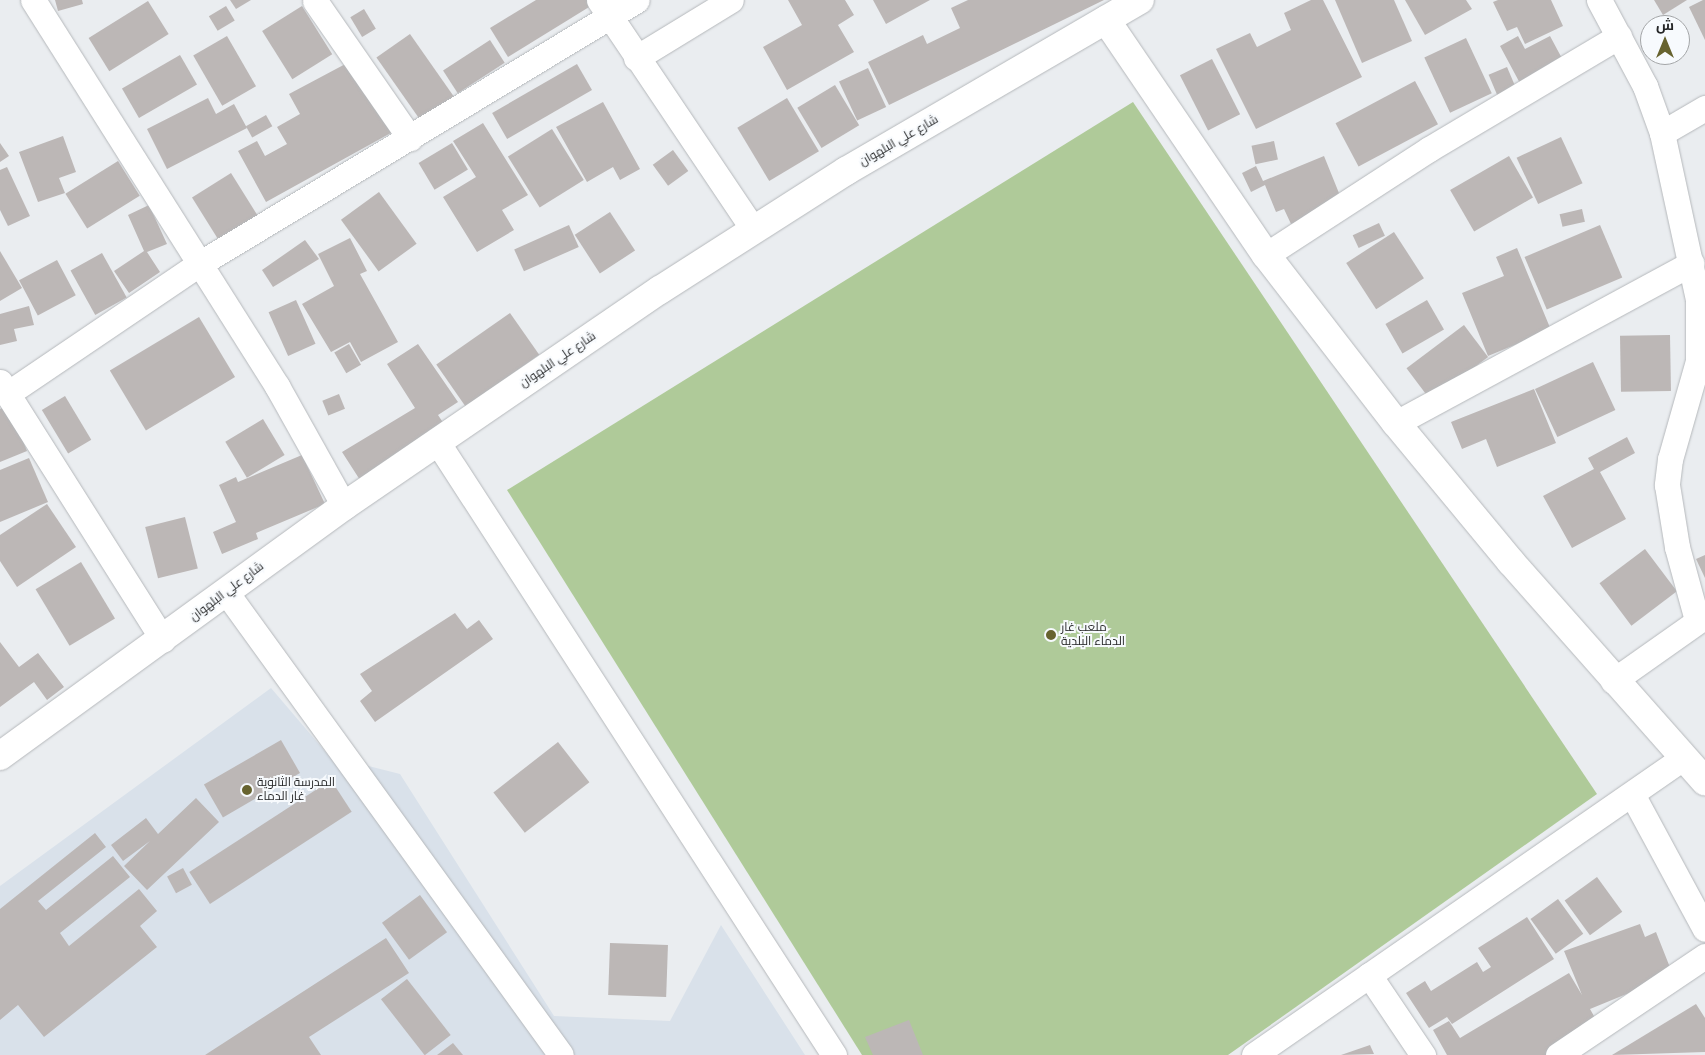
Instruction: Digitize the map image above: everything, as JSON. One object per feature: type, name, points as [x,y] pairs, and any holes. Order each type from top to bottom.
[{"type":"street","points":[[33,0],[277,386],[344,506]]},
{"type":"street","points":[[163,640],[4,388],[199,264],[410,138],[604,8],[637,0]]},
{"type":"street","points":[[636,58],[731,0]]},
{"type":"street","name":"شارع علي البلهوان","points":[[0,756],[163,640],[344,506],[753,229],[1140,0]]},
{"type":"street","points":[[1599,0],[1619,36],[1662,133],[1692,262],[1701,333],[1698,380],[1670,459],[1667,485],[1677,547],[1701,618],[1613,681]]},
{"type":"street","points":[[315,1],[410,138]]},
{"type":"street","points":[[604,8],[753,229]]},
{"type":"street","points":[[1106,20],[1266,255],[1396,423],[1613,681],[1705,780]]},
{"type":"street","points":[[1266,255],[1429,149],[1619,36]]},
{"type":"street","points":[[1662,133],[1705,108]]},
{"type":"street","points":[[1396,423],[1692,262]]},
{"type":"street","points":[[438,443],[834,1055]]},
{"type":"street","points":[[226,592],[561,1055]]},
{"type":"street","points":[[1254,1055],[1633,796],[1683,758]]},
{"type":"street","points":[[1633,796],[1705,929]]},
{"type":"street","points":[[1558,1055],[1705,956]]},
{"type":"street","points":[[1369,975],[1423,1055]]},
{"type":"shaded area","name":"المدرسة الثانوية غار الدماء","points":[[271,688],[329,756],[400,774],[554,1016],[670,1021],[721,925],[805,1055],[0,1055],[0,886]]},
{"type":"green space","points":[[1133,102],[1597,794],[1228,1055],[862,1055],[507,490]]},
{"type":"building","points":[[55,0],[82,0],[83,4],[58,11]]},
{"type":"building","points":[[230,0],[251,0],[236,9]]},
{"type":"building","points":[[536,0],[591,0],[594,4],[508,57],[490,28]]},
{"type":"building","points":[[788,0],[845,0],[854,15],[838,25],[854,52],[787,90],[763,47],[802,25]]},
{"type":"building","points":[[873,0],[930,0],[886,24]]},
{"type":"building","points":[[968,0],[1104,0],[889,105],[868,62],[923,35],[927,44],[960,28],[951,8]]},
{"type":"building","points":[[1311,0],[1323,0],[1362,77],[1256,129],[1216,49],[1250,33],[1257,47],[1291,30],[1284,13]]},
{"type":"building","points":[[1335,0],[1394,0],[1412,41],[1362,63]]},
{"type":"building","points":[[1405,0],[1466,0],[1472,9],[1425,35]]},
{"type":"building","points":[[1498,0],[1551,0],[1563,26],[1525,44],[1517,27],[1507,31],[1493,2]]},
{"type":"building","points":[[1654,0],[1687,0],[1663,15]]},
{"type":"building","points":[[1705,0],[1705,40],[1689,7]]},
{"type":"building","points":[[148,1],[169,34],[109,71],[89,38]]},
{"type":"building","points":[[226,6],[235,21],[218,31],[209,16]]},
{"type":"building","points":[[302,6],[332,54],[292,79],[262,31]]},
{"type":"building","points":[[364,9],[376,29],[362,37],[350,17]]},
{"type":"building","points":[[410,34],[456,100],[423,124],[376,58]]},
{"type":"building","points":[[227,36],[256,86],[222,106],[193,56]]},
{"type":"building","points":[[1518,36],[1525,49],[1550,36],[1565,64],[1522,87],[1500,46]]},
{"type":"building","points":[[1466,38],[1492,93],[1450,113],[1424,57]]},
{"type":"building","points":[[490,40],[505,63],[458,93],[443,70]]},
{"type":"building","points":[[180,55],[197,84],[139,118],[122,88]]},
{"type":"building","points":[[1212,59],[1240,114],[1208,131],[1180,75]]},
{"type":"building","points":[[351,61],[398,129],[266,202],[238,151],[257,141],[265,156],[287,144],[277,127],[300,114],[289,94]]},
{"type":"building","points":[[577,64],[592,90],[507,139],[492,113]]},
{"type":"building","points":[[1507,67],[1518,93],[1500,101],[1489,75]]},
{"type":"building","points":[[868,68],[886,107],[857,120],[839,82]]},
{"type":"building","points":[[1415,81],[1438,124],[1359,167],[1336,123]]},
{"type":"building","points":[[835,85],[859,125],[821,148],[797,108]]},
{"type":"building","points":[[208,98],[216,114],[234,104],[247,128],[167,169],[147,129]]},
{"type":"building","points":[[787,98],[819,151],[769,181],[737,128]]},
{"type":"building","points":[[603,102],[640,169],[620,180],[613,167],[587,182],[556,127]]},
{"type":"building","points":[[266,115],[272,126],[252,138],[246,126]]},
{"type":"building","points":[[483,123],[528,195],[502,210],[514,230],[477,252],[443,197],[476,177],[453,141]]},
{"type":"building","points":[[552,129],[584,180],[540,207],[508,157]]},
{"type":"building","points":[[63,136],[76,172],[59,178],[65,193],[38,202],[19,152]]},
{"type":"building","points":[[1561,137],[1583,183],[1538,204],[1517,158]]},
{"type":"building","points":[[1274,141],[1278,160],[1255,164],[1252,146]]},
{"type":"building","points":[[0,143],[9,156],[0,162]]},
{"type":"building","points":[[452,143],[468,170],[435,190],[419,163]]},
{"type":"building","points":[[673,150],[688,171],[668,186],[653,165]]},
{"type":"building","points":[[1324,156],[1343,203],[1291,224],[1284,209],[1276,212],[1265,185],[1251,192],[1242,173],[1256,166],[1263,181]]},
{"type":"building","points":[[1509,156],[1533,198],[1474,232],[1450,190]]},
{"type":"building","points":[[118,161],[140,196],[87,229],[65,194]]},
{"type":"building","points":[[7,167],[30,216],[8,226],[0,210],[0,170]]},
{"type":"building","points":[[231,173],[258,216],[219,241],[192,197]]},
{"type":"building","points":[[379,192],[417,244],[379,271],[341,220]]},
{"type":"building","points":[[149,205],[167,244],[147,252],[160,272],[129,293],[114,271],[144,251],[128,215]]},
{"type":"building","points":[[1582,209],[1585,222],[1563,227],[1560,214]]},
{"type":"building","points":[[610,212],[635,251],[600,273],[575,235]]},
{"type":"building","points":[[1379,223],[1385,236],[1359,248],[1353,235]]},
{"type":"building","points":[[569,225],[579,247],[524,271],[514,249]]},
{"type":"building","points":[[1600,225],[1622,277],[1547,310],[1525,257]]},
{"type":"building","points":[[1394,232],[1424,278],[1376,309],[1346,263]]},
{"type":"building","points":[[350,238],[367,271],[360,274],[398,342],[361,362],[350,342],[331,352],[302,304],[334,286],[318,254]]},
{"type":"building","points":[[305,240],[319,259],[273,287],[262,270]]},
{"type":"building","points":[[1517,248],[1551,330],[1488,356],[1462,293],[1504,276],[1496,257]]},
{"type":"building","points":[[0,251],[22,288],[0,301]]},
{"type":"building","points":[[102,253],[127,298],[95,315],[71,270]]},
{"type":"building","points":[[57,260],[76,295],[38,316],[19,280]]},
{"type":"building","points":[[296,300],[316,344],[288,356],[269,312]]},
{"type":"building","points":[[1427,300],[1444,329],[1402,353],[1385,324]]},
{"type":"building","points":[[29,306],[34,325],[14,329],[17,341],[0,345],[0,314]]},
{"type":"building","points":[[510,313],[539,355],[466,406],[436,365]]},
{"type":"building","points":[[199,317],[235,377],[146,431],[110,371]]},
{"type":"building","points":[[1464,325],[1488,357],[1431,400],[1406,368]]},
{"type":"building","points":[[1670,335],[1671,391],[1621,392],[1620,336]]},
{"type":"building","points":[[349,344],[361,365],[346,373],[334,352]]},
{"type":"building","points":[[418,344],[458,402],[438,415],[446,427],[360,480],[342,452],[415,408],[387,364]]},
{"type":"building","points":[[1593,362],[1615,410],[1557,437],[1535,389]]},
{"type":"building","points":[[1534,389],[1556,443],[1497,467],[1486,439],[1462,449],[1451,422]]},
{"type":"building","points":[[339,394],[345,409],[328,416],[322,401]]},
{"type":"building","points":[[65,396],[91,440],[68,454],[42,410]]},
{"type":"building","points":[[9,405],[27,451],[0,462],[0,409]]},
{"type":"building","points":[[263,419],[285,455],[247,478],[225,442]]},
{"type":"building","points":[[1627,437],[1635,453],[1600,472],[1626,519],[1572,548],[1543,496],[1594,469],[1588,458]]},
{"type":"building","points":[[302,455],[325,504],[256,533],[258,539],[222,554],[213,532],[236,522],[219,485],[236,477],[238,482]]},
{"type":"building","points":[[29,458],[48,502],[0,522],[0,470]]},
{"type":"building","points":[[47,504],[76,547],[17,587],[0,561],[0,535]]},
{"type":"building","points":[[185,517],[198,568],[158,578],[145,527]]},
{"type":"building","points":[[1645,549],[1677,591],[1631,626],[1599,583]]},
{"type":"building","points":[[1705,555],[1705,578],[1696,559]]},
{"type":"building","points":[[81,562],[115,619],[70,646],[36,589]]},
{"type":"building","points":[[455,613],[467,629],[479,620],[493,639],[375,722],[360,701],[372,691],[360,674]]},
{"type":"building","points":[[0,642],[19,667],[38,653],[64,687],[47,700],[34,682],[0,707]]},
{"type":"building","points":[[281,740],[300,773],[223,817],[204,784]]},
{"type":"building","points":[[558,742],[589,782],[525,833],[493,792]]},
{"type":"building","points":[[331,780],[352,812],[210,904],[189,872]]},
{"type":"building","points":[[196,798],[219,822],[147,890],[124,866],[150,841],[123,861],[111,845],[146,818],[158,834]]},
{"type":"building","points":[[95,833],[106,847],[38,901],[46,910],[113,856],[130,877],[60,933],[69,946],[139,889],[157,911],[140,926],[157,947],[44,1037],[18,1005],[0,1020],[0,909]]},
{"type":"building","points":[[183,868],[192,885],[176,893],[167,876]]},
{"type":"building","points":[[1597,877],[1622,912],[1590,935],[1565,901]]},
{"type":"building","points":[[420,895],[447,932],[409,960],[382,923]]},
{"type":"building","points":[[1558,899],[1583,934],[1556,954],[1530,919]]},
{"type":"building","points":[[1527,917],[1554,959],[1452,1024],[1447,1017],[1429,1028],[1406,993],[1425,981],[1431,991],[1477,962],[1483,972],[1491,967],[1478,948]]},
{"type":"building","points":[[1640,924],[1645,937],[1656,932],[1673,975],[1590,1009],[1599,1025],[1546,1055],[1447,1055],[1433,1030],[1449,1021],[1460,1038],[1569,973],[1582,995],[1564,951]]},
{"type":"building","points":[[386,938],[409,973],[309,1037],[321,1055],[205,1055]]},
{"type":"building","points":[[610,943],[668,945],[666,997],[608,995]]},
{"type":"building","points":[[407,979],[451,1035],[425,1055],[381,999]]},
{"type":"building","points":[[1696,1004],[1705,1018],[1705,1052],[1612,1055]]},
{"type":"building","points":[[909,1020],[923,1055],[873,1055],[865,1037]]},
{"type":"building","points":[[453,1043],[463,1055],[437,1055]]},
{"type":"building","points":[[1370,1045],[1374,1054],[1341,1055]]},
{"type":"place","name":"ملعب غار الدماء البلدية","points":[[1051,635]]},
{"type":"place","name":"المدرسة الثانوية غار الدماء","points":[[247,790]]}]
